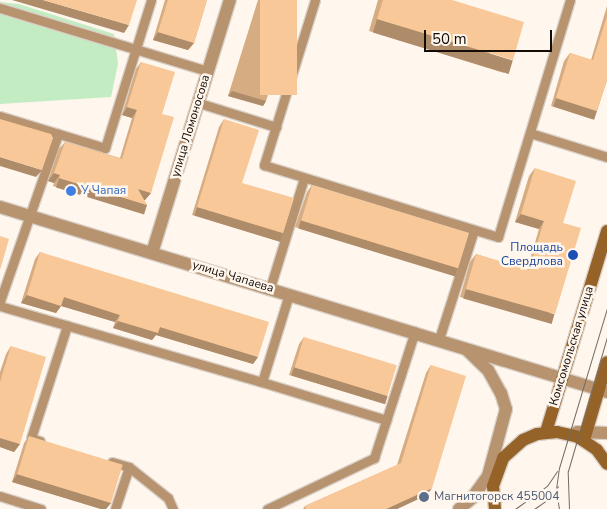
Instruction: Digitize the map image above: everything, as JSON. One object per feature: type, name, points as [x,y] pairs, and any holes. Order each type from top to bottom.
[{"type":"main road","name":"Комсомольская улица","points":[[551,432],[562,378],[607,231]]},
{"type":"main road","points":[[585,436],[603,390],[607,362]]},
{"type":"main road","points":[[495,509],[495,476],[503,458],[523,440],[551,432],[585,436],[607,464]]},
{"type":"street","name":"улица Ломоносова","points":[[152,252],[230,0]]},
{"type":"street","name":"улица Чапаева","points":[[0,207],[415,331],[603,390]]},
{"type":"street","name":"улица Чапаева","points":[[465,348],[488,370],[502,392],[506,409],[503,458]]},
{"type":"street","points":[[473,497],[488,476],[506,409]]},
{"type":"street","points":[[585,436],[607,433]]},
{"type":"street","points":[[459,509],[495,476]]},
{"type":"lane","points":[[0,116],[106,148],[151,0]]},
{"type":"lane","points":[[315,0],[264,165],[498,237],[570,0]]},
{"type":"lane","points":[[0,8],[208,71]]},
{"type":"lane","points":[[199,103],[276,126]]},
{"type":"lane","points":[[530,133],[607,157]]},
{"type":"lane","points":[[0,301],[58,134]]},
{"type":"lane","points":[[270,288],[304,178]]},
{"type":"lane","points":[[439,339],[474,230]]},
{"type":"lane","points":[[262,382],[289,294]]},
{"type":"lane","points":[[0,306],[386,420]]},
{"type":"lane","points":[[49,444],[31,438],[67,326]]},
{"type":"lane","points":[[267,509],[279,507],[374,458],[415,331]]},
{"type":"lane","points":[[102,458],[128,468],[168,498],[173,509]]},
{"type":"lane","points":[[115,509],[128,468]]},
{"type":"lane","points":[[0,496],[41,509]]},
{"type":"green space","points":[[0,2],[19,4],[114,34],[118,64],[111,97],[0,104]]},
{"type":"building","points":[[43,0],[137,0],[129,25]]},
{"type":"building","points":[[168,0],[207,0],[194,43],[158,32]]},
{"type":"building","points":[[260,0],[297,0],[297,95],[260,95]]},
{"type":"building","points":[[383,0],[452,0],[524,22],[513,60],[377,19]]},
{"type":"building","points":[[607,16],[607,79],[597,111],[556,98],[570,53],[593,60]]},
{"type":"building","points":[[141,62],[175,72],[162,114],[174,117],[151,193],[138,189],[147,205],[59,178],[60,175],[54,173],[65,142],[122,159],[137,110],[127,107]]},
{"type":"building","points":[[0,119],[51,134],[53,138],[42,170],[0,157]]},
{"type":"building","points":[[224,119],[259,130],[242,183],[294,198],[283,233],[197,207]]},
{"type":"building","points":[[535,168],[576,181],[563,223],[581,228],[555,314],[466,289],[476,254],[529,270],[544,221],[521,214]]},
{"type":"building","points":[[312,185],[469,233],[458,268],[301,220]]},
{"type":"building","points":[[0,236],[9,239],[0,270]]},
{"type":"building","points":[[40,252],[269,322],[258,357],[160,327],[158,333],[118,321],[120,315],[64,297],[61,306],[27,295]]},
{"type":"building","points":[[304,337],[397,365],[387,396],[295,368]]},
{"type":"building","points":[[11,346],[46,357],[20,444],[0,438],[0,382]]},
{"type":"building","points":[[431,365],[466,376],[432,488],[386,509],[306,509],[305,506],[401,463]]},
{"type":"building","points":[[29,436],[123,465],[111,503],[17,474]]},
{"type":"tram line","points":[[559,509],[556,489],[559,468],[607,308]]},
{"type":"tram line","points":[[569,509],[568,471],[607,337]]},
{"type":"tram line","points":[[515,509],[547,486],[557,471]]},
{"type":"tram line","points":[[534,509],[550,498],[558,486]]},
{"type":"place","name":"У Чапая","points":[[71,191]]},
{"type":"place","name":"Площадь Свердлова","points":[[573,255]]},
{"type":"place","name":"Магнитогорск 455004","points":[[424,497]]}]
